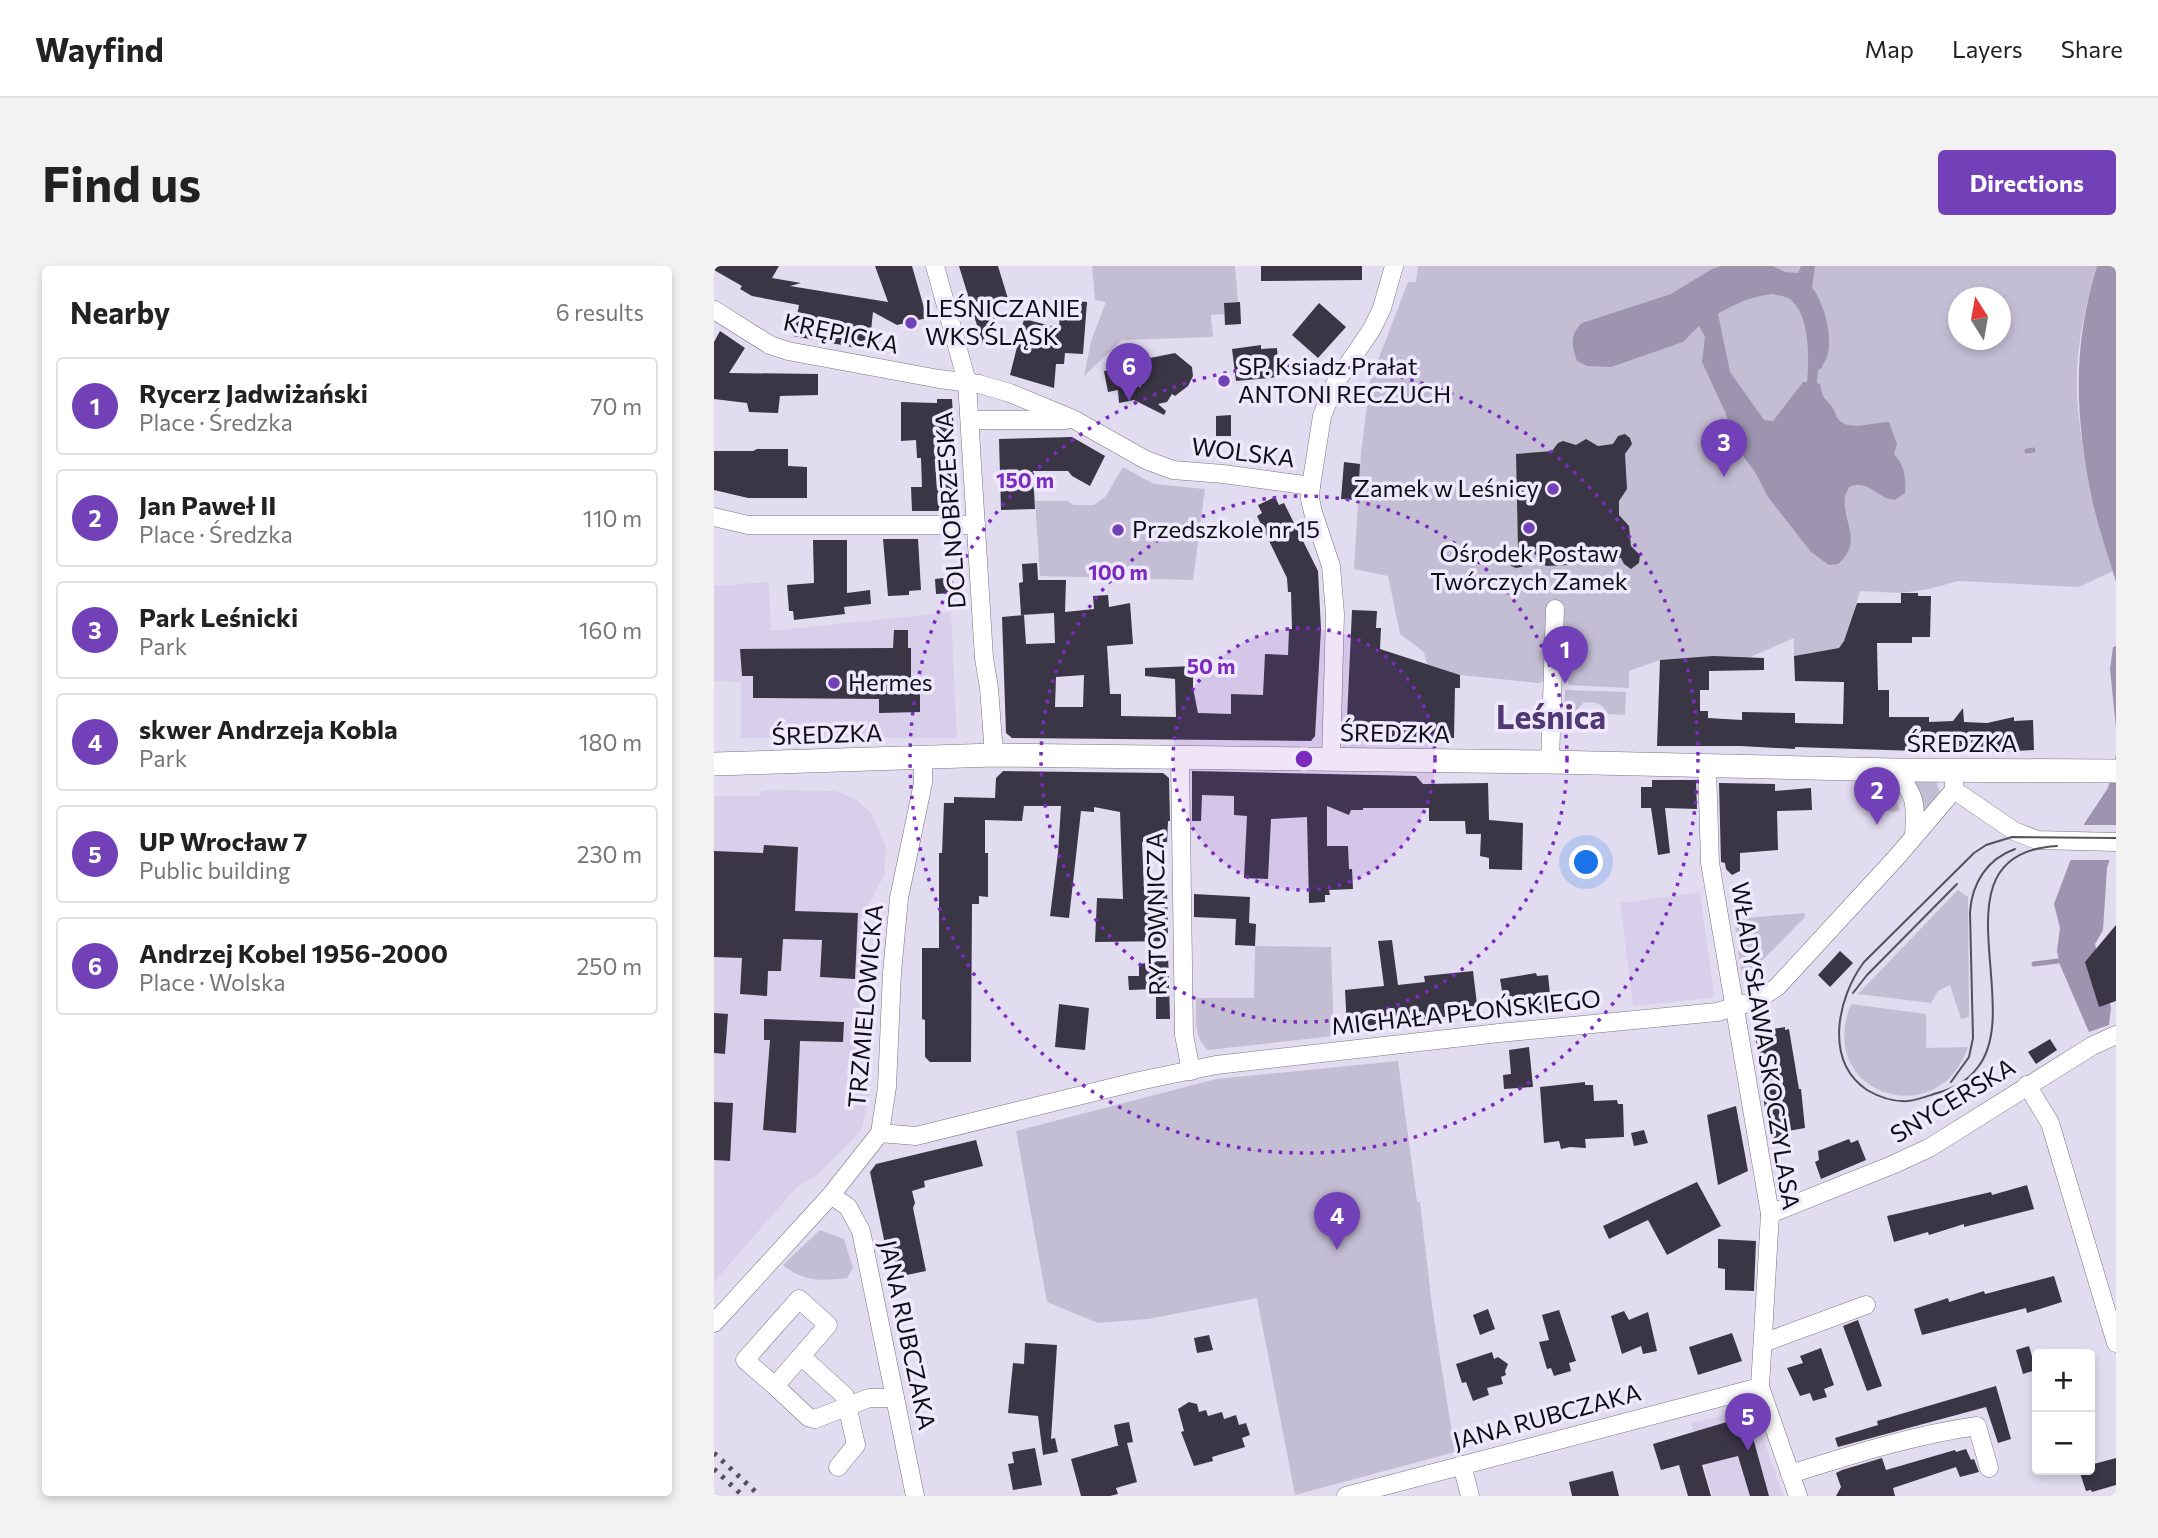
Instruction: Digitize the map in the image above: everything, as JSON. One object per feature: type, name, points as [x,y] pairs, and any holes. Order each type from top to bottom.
[{"type":"main road","name":"ŚREDZKA","points":[[714,764],[993,755],[1550,762],[1893,770],[1954,780],[2076,771],[2116,771]]},
{"type":"street","name":"DOLNOBRZESKA","points":[[935,266],[967,382],[984,658],[989,688],[993,755]]},
{"type":"street","points":[[1311,486],[1322,416],[1336,382],[1372,329],[1382,308],[1394,266]]},
{"type":"street","name":"KRĘPICKA","points":[[714,310],[771,345],[788,351],[967,382]]},
{"type":"street","name":"WOLSKA","points":[[967,382],[1010,394],[1073,419],[1146,460],[1173,470],[1311,486],[1313,512],[1331,566],[1335,614],[1331,759]]},
{"type":"street","name":"WOLSKA","points":[[970,420],[1073,419]]},
{"type":"street","points":[[714,517],[748,525],[976,525]]},
{"type":"street","points":[[1550,762],[1555,616]]},
{"type":"street","name":"RYTOWNICZA","points":[[1180,756],[1184,1035],[1191,1071]]},
{"type":"street","name":"TRZMIELOWICKA","points":[[714,1323],[831,1195],[880,1133],[887,1087],[892,973],[899,898],[923,783],[923,759]]},
{"type":"street","name":"WŁADYSŁAWA SKOCZYLASA","points":[[1707,766],[1710,863],[1770,1214],[1760,1387],[1798,1496]]},
{"type":"street","points":[[1893,770],[1908,785],[1916,804],[1914,836]]},
{"type":"street","points":[[1954,780],[2014,831],[2037,840],[2116,842]]},
{"type":"street","name":"MICHAŁA PŁOŃSKIEGO","points":[[880,1133],[916,1136],[1139,1081],[1216,1065],[1736,1008],[1755,1001],[1777,987],[1914,836],[1954,780]]},
{"type":"street","name":"SNYCERSKA","points":[[1770,1214],[1929,1148],[2092,1046],[2116,1035]]},
{"type":"street","points":[[2032,1083],[2050,1123],[2116,1343]]},
{"type":"street","name":"JANA RUBCZAKA","points":[[831,1195],[848,1207],[861,1231],[891,1398],[915,1496]]},
{"type":"street","points":[[775,1386],[828,1325],[799,1298],[744,1360],[808,1417],[815,1419],[849,1407],[856,1401],[891,1398]]},
{"type":"street","points":[[1763,1343],[1866,1305]]},
{"type":"street","points":[[801,1356],[845,1396],[849,1407],[856,1445],[838,1467]]},
{"type":"street","name":"JANA RUBCZAKA","points":[[1346,1496],[1760,1387]]},
{"type":"street","points":[[1790,1474],[1864,1451],[1946,1430],[1977,1426],[1989,1468]]},
{"type":"street","points":[[1462,1465],[1470,1496]]},
{"type":"shaded area","points":[[1092,266],[1235,266],[1238,302],[1224,303],[1224,314],[1211,315],[1213,337],[1122,340],[1084,376],[1091,341],[1106,302],[1095,300]]},
{"type":"shaded area","points":[[1418,266],[2097,266],[2082,329],[2077,393],[2085,461],[2113,571],[2079,587],[1958,581],[1901,593],[1860,591],[1846,639],[1839,648],[1794,656],[1794,638],[1748,658],[1660,660],[1629,671],[1629,688],[1569,685],[1560,674],[1539,683],[1460,675],[1427,664],[1424,652],[1400,634],[1388,576],[1354,569],[1361,453],[1370,381],[1408,282],[1416,282]]},
{"type":"shaded area","points":[[1721,266],[1773,266],[1785,272],[1798,273],[1801,266],[1815,266],[1812,287],[1823,310],[1829,336],[1828,353],[1818,370],[1817,383],[1820,384],[1822,394],[1843,423],[1855,426],[1889,422],[1897,444],[1894,454],[1904,472],[1905,493],[1895,500],[1888,499],[1868,487],[1849,487],[1845,507],[1850,548],[1838,564],[1829,565],[1811,552],[1768,497],[1755,472],[1735,445],[1726,414],[1702,362],[1705,337],[1699,326],[1683,342],[1611,367],[1587,366],[1577,361],[1573,341],[1575,332],[1582,323],[1671,294]],"holes":[[[1772,294],[1788,298],[1801,314],[1807,337],[1808,362],[1807,382],[1803,382],[1773,421],[1764,420],[1730,372],[1718,314],[1744,301]]]},
{"type":"shaded area","points":[[2097,266],[2116,266],[2116,582],[2092,499],[2080,410],[2083,325]]},
{"type":"shaded area","name":"Przedszkole nr 15","points":[[1123,467],[1154,484],[1205,489],[1193,580],[1040,576],[1035,501],[1067,501],[1074,505],[1094,505],[1106,496]]},
{"type":"shaded area","points":[[769,582],[771,631],[951,612],[957,738],[741,738],[741,682],[714,681],[714,586]]},
{"type":"shaded area","points":[[2116,646],[2116,729],[2110,669],[2113,647]]},
{"type":"shaded area","points":[[1565,690],[1626,692],[1625,715],[1608,714],[1601,705],[1591,702],[1583,703],[1575,712],[1564,711]]},
{"type":"shaded area","points":[[2116,754],[2116,839],[2107,868],[2103,930],[2095,944],[2111,1008],[2109,1025],[2089,1032],[2060,965],[2057,951],[2060,928],[2054,904],[2084,824],[2108,788]]},
{"type":"shaded area","points":[[1914,780],[1936,780],[1940,793],[1924,812]]},
{"type":"shaded area","points":[[762,790],[835,791],[857,800],[871,813],[886,846],[884,876],[863,914],[859,1016],[866,1028],[871,1051],[869,1096],[861,1131],[819,1174],[797,1187],[714,1282],[714,796],[760,796]]},
{"type":"shaded area","points":[[1868,794],[1893,794],[1900,810],[1892,812],[1867,802]]},
{"type":"shaded area","points":[[1958,890],[1968,897],[1969,1017],[1961,1019],[1950,985],[1938,991],[1931,1003],[1858,994]]},
{"type":"shaded area","points":[[1700,892],[1714,996],[1633,1006],[1620,903]]},
{"type":"shaded area","points":[[1805,913],[1805,917],[1749,974],[1741,970],[1734,919]]},
{"type":"shaded area","points":[[1255,946],[1331,947],[1334,1036],[1208,1050],[1203,1045],[1196,1026],[1196,998],[1254,998]]},
{"type":"shaded area","points":[[1851,1004],[1926,1014],[1926,1048],[1968,1047],[1953,1074],[1932,1090],[1908,1096],[1885,1092],[1864,1081],[1850,1061],[1844,1036]]},
{"type":"shaded area","points":[[1398,1061],[1455,1452],[1295,1495],[1257,1298],[1148,1319],[1098,1323],[1047,1302],[1016,1131],[1216,1079]]},
{"type":"shaded area","points":[[820,1230],[844,1239],[853,1268],[847,1278],[813,1279],[798,1275],[783,1265]]},
{"type":"shaded area","points":[[1746,1410],[1756,1417],[1783,1496],[1713,1496],[1691,1423]]},
{"type":"pier","points":[[2080,825],[2116,825],[2116,851],[2113,860],[2067,860]]},
{"type":"building","points":[[714,266],[779,266],[772,278],[801,283],[790,286],[888,302],[875,266],[912,266],[927,318],[897,325],[873,312],[869,350],[793,336],[799,305],[752,296],[740,289],[742,286],[714,270]]},
{"type":"building","points":[[959,266],[998,266],[1009,302],[997,306],[996,341],[983,345]]},
{"type":"building","points":[[1261,266],[1362,266],[1362,280],[1261,281]]},
{"type":"building","points":[[1061,300],[1087,302],[1083,354],[1065,353],[1064,364],[1056,364],[1054,388],[1010,375],[1024,319],[1059,328]]},
{"type":"building","points":[[1240,302],[1241,324],[1225,325],[1224,303]]},
{"type":"building","points":[[1319,303],[1346,327],[1318,358],[1292,335]]},
{"type":"building","points":[[720,331],[745,348],[729,373],[818,374],[818,395],[780,396],[778,413],[749,412],[747,403],[714,399],[714,342]]},
{"type":"building","points":[[1261,345],[1261,349],[1277,348],[1279,377],[1236,381],[1232,349]]},
{"type":"building","points":[[1175,353],[1192,367],[1193,376],[1188,386],[1175,396],[1172,394],[1167,402],[1158,404],[1166,411],[1164,415],[1134,400],[1119,403],[1118,390],[1108,392],[1104,371],[1115,365],[1141,388],[1135,361]]},
{"type":"building","points":[[937,399],[952,399],[958,506],[953,511],[912,511],[911,487],[922,487],[921,458],[917,458],[916,440],[901,441],[901,402],[937,403]]},
{"type":"building","points":[[1231,415],[1231,436],[1216,436],[1216,416]]},
{"type":"building","points":[[1625,434],[1632,444],[1625,454],[1627,489],[1619,501],[1619,515],[1629,526],[1631,546],[1640,555],[1639,563],[1631,569],[1621,558],[1575,558],[1568,565],[1546,566],[1533,552],[1522,567],[1511,566],[1508,556],[1518,548],[1516,454],[1552,451],[1563,441],[1576,445],[1586,439],[1598,446],[1613,444],[1618,436]]},
{"type":"building","points":[[1072,437],[1105,456],[1090,486],[1068,471],[1033,471],[1035,509],[1001,510],[999,439]]},
{"type":"building","points":[[788,449],[788,466],[807,467],[807,498],[748,498],[714,490],[714,451]]},
{"type":"building","points":[[1344,462],[1360,464],[1358,500],[1341,499]]},
{"type":"building","points":[[1275,497],[1279,505],[1284,503],[1318,571],[1321,629],[1315,736],[1311,741],[1012,738],[1006,733],[1002,617],[1024,615],[1026,644],[1055,643],[1054,613],[1021,615],[1019,583],[1023,582],[1022,564],[1037,563],[1038,580],[1066,580],[1065,612],[1094,609],[1093,596],[1108,595],[1109,607],[1130,603],[1133,644],[1107,646],[1110,694],[1121,694],[1121,716],[1176,717],[1175,679],[1145,676],[1145,668],[1193,666],[1193,688],[1198,713],[1231,714],[1231,694],[1263,695],[1265,654],[1288,655],[1289,629],[1292,629],[1291,592],[1288,592],[1287,578],[1257,516],[1262,513],[1258,505]],"holes":[[[1084,675],[1083,707],[1055,707],[1056,677]]]},
{"type":"building","points":[[883,539],[918,539],[921,590],[909,591],[909,595],[888,596]]},
{"type":"building","points":[[813,540],[847,540],[847,593],[870,590],[871,604],[844,607],[845,614],[794,620],[793,611],[789,611],[787,585],[814,583]]},
{"type":"building","points":[[952,577],[953,593],[936,594],[935,579]]},
{"type":"building","points":[[1901,593],[1931,596],[1930,637],[1912,637],[1912,643],[1877,643],[1878,690],[1889,690],[1889,717],[1929,717],[1929,722],[1953,721],[1963,708],[1964,722],[1987,723],[2014,717],[2014,721],[2033,720],[2034,750],[1979,753],[1657,746],[1660,660],[1713,656],[1764,658],[1764,670],[1709,671],[1709,690],[1700,690],[1700,711],[1708,711],[1708,718],[1742,720],[1742,712],[1795,713],[1795,723],[1843,724],[1844,682],[1795,681],[1794,656],[1839,648],[1857,603],[1901,603]]},
{"type":"building","points":[[1352,610],[1377,611],[1376,628],[1381,628],[1380,649],[1460,675],[1460,688],[1455,688],[1454,738],[1400,737],[1399,743],[1346,741]]},
{"type":"building","name":"Hermes","points":[[894,630],[908,630],[908,648],[911,648],[911,694],[920,694],[920,712],[879,713],[879,699],[753,698],[753,676],[742,676],[740,649],[893,648]]},
{"type":"building","points":[[1003,771],[1163,773],[1169,778],[1170,821],[1167,842],[1142,842],[1144,889],[1167,888],[1168,941],[1095,942],[1097,898],[1123,899],[1120,812],[1094,807],[1094,812],[1081,811],[1069,918],[1050,916],[1061,806],[1024,806],[1022,821],[985,820],[988,897],[979,896],[979,904],[972,904],[971,1062],[930,1062],[925,1057],[925,1020],[922,1019],[922,948],[939,948],[939,853],[942,853],[944,803],[954,803],[954,797],[995,798],[996,778]]},
{"type":"building","points":[[1192,771],[1416,776],[1423,784],[1488,783],[1489,820],[1523,823],[1522,870],[1489,869],[1489,858],[1480,856],[1481,834],[1466,834],[1465,821],[1429,821],[1429,808],[1363,808],[1351,810],[1349,815],[1327,806],[1327,846],[1348,846],[1353,889],[1329,890],[1330,895],[1325,895],[1325,902],[1309,903],[1307,817],[1271,819],[1268,879],[1244,878],[1247,816],[1234,815],[1234,796],[1202,795],[1201,821],[1192,821]]},
{"type":"building","points":[[1652,780],[1696,780],[1697,809],[1665,808],[1670,853],[1658,855],[1651,808],[1641,808],[1641,787],[1652,787]]},
{"type":"building","points":[[1719,783],[1775,784],[1775,791],[1811,788],[1812,810],[1777,811],[1778,850],[1740,853],[1740,871],[1732,875],[1726,869],[1725,863],[1721,862]]},
{"type":"building","points":[[764,845],[798,847],[795,911],[858,913],[855,979],[820,977],[822,940],[783,939],[781,971],[768,971],[767,996],[740,994],[742,958],[714,957],[714,851],[763,853]]},
{"type":"building","points":[[1194,894],[1250,897],[1249,923],[1256,924],[1255,946],[1235,945],[1236,919],[1194,917]]},
{"type":"building","points":[[2116,925],[2116,1001],[2099,1007],[2085,962]]},
{"type":"building","points":[[1392,940],[1398,985],[1425,982],[1424,976],[1473,971],[1478,1013],[1347,1028],[1345,990],[1384,986],[1378,941]]},
{"type":"building","points":[[1840,951],[1853,963],[1830,987],[1818,975]]},
{"type":"building","points":[[1156,953],[1168,953],[1170,1019],[1156,1019],[1156,989],[1129,990],[1128,976],[1139,976],[1139,964],[1156,962]]},
{"type":"building","points":[[1536,973],[1537,976],[1548,975],[1551,1004],[1539,1005],[1539,1008],[1505,1009],[1500,979]]},
{"type":"building","points":[[1059,1004],[1089,1008],[1085,1050],[1055,1047]]},
{"type":"building","points":[[714,1013],[728,1014],[725,1054],[714,1053]]},
{"type":"building","points":[[764,1019],[844,1022],[843,1042],[800,1041],[796,1133],[763,1130],[770,1040],[764,1040]]},
{"type":"building","points":[[1785,1027],[1785,1030],[1789,1029],[1801,1089],[1805,1128],[1788,1131],[1789,1139],[1774,1141],[1765,1109],[1755,1032]]},
{"type":"building","points":[[2050,1039],[2057,1050],[2036,1064],[2028,1052]]},
{"type":"building","points":[[1529,1047],[1533,1087],[1504,1089],[1503,1075],[1511,1074],[1509,1050]]},
{"type":"building","points":[[1585,1082],[1585,1085],[1593,1085],[1594,1101],[1617,1100],[1618,1104],[1623,1104],[1624,1137],[1585,1139],[1586,1148],[1561,1149],[1559,1141],[1544,1143],[1540,1087]]},
{"type":"building","points":[[714,1102],[733,1103],[730,1161],[714,1160]]},
{"type":"building","points":[[1736,1106],[1748,1171],[1718,1185],[1707,1115]]},
{"type":"building","points":[[1644,1130],[1648,1143],[1634,1146],[1631,1133]]},
{"type":"building","points":[[1849,1139],[1851,1143],[1858,1140],[1866,1160],[1821,1179],[1815,1162],[1819,1160],[1818,1151]]},
{"type":"building","points":[[976,1140],[983,1166],[924,1181],[925,1187],[912,1191],[926,1271],[892,1278],[870,1172],[876,1164]]},
{"type":"building","points":[[1697,1182],[1721,1226],[1667,1255],[1648,1220],[1609,1239],[1603,1226]]},
{"type":"building","points":[[2027,1185],[2034,1209],[1894,1242],[1887,1216],[1991,1192],[1992,1195]]},
{"type":"building","points":[[1718,1239],[1756,1241],[1754,1291],[1725,1290],[1725,1269],[1718,1268]]},
{"type":"building","points":[[2054,1276],[2062,1302],[2027,1313],[2026,1308],[1922,1335],[1914,1309],[1948,1298],[1949,1302],[1984,1291],[1985,1294]]},
{"type":"building","points":[[1488,1309],[1495,1329],[1480,1335],[1473,1315]]},
{"type":"building","points":[[1559,1310],[1576,1361],[1569,1363],[1571,1371],[1554,1376],[1551,1368],[1547,1369],[1539,1342],[1549,1340],[1542,1315]]},
{"type":"building","points":[[1624,1311],[1629,1320],[1648,1312],[1657,1351],[1643,1354],[1641,1346],[1622,1354],[1611,1316]]},
{"type":"building","points":[[1858,1320],[1882,1386],[1867,1391],[1843,1326]]},
{"type":"building","points":[[1732,1333],[1742,1361],[1698,1375],[1689,1347]]},
{"type":"building","points":[[1209,1335],[1213,1350],[1197,1353],[1194,1338]]},
{"type":"building","points":[[1025,1343],[1057,1345],[1051,1439],[1055,1438],[1058,1452],[1043,1455],[1038,1416],[1008,1413],[1013,1363],[1024,1364]]},
{"type":"building","points":[[2029,1346],[2032,1371],[2023,1374],[2016,1350]]},
{"type":"building","points":[[1821,1348],[1834,1385],[1824,1389],[1827,1397],[1813,1401],[1810,1393],[1800,1396],[1787,1368],[1803,1363],[1800,1356]]},
{"type":"building","points":[[1492,1352],[1494,1359],[1498,1357],[1508,1364],[1506,1375],[1501,1377],[1503,1384],[1487,1388],[1489,1395],[1473,1401],[1466,1382],[1462,1383],[1456,1364]]},
{"type":"building","points":[[1996,1386],[2011,1439],[1998,1443],[1986,1407],[1838,1447],[1835,1438],[1878,1425],[1877,1421]]},
{"type":"building","points":[[1189,1402],[1197,1404],[1199,1412],[1206,1410],[1208,1416],[1222,1412],[1224,1419],[1236,1415],[1239,1425],[1246,1423],[1250,1435],[1242,1438],[1245,1447],[1212,1457],[1213,1461],[1194,1466],[1181,1432],[1184,1431],[1178,1409]]},
{"type":"building","points":[[1747,1416],[1769,1496],[1750,1496],[1738,1456],[1702,1465],[1711,1496],[1688,1496],[1679,1465],[1661,1470],[1653,1444]]},
{"type":"building","points":[[1129,1422],[1133,1442],[1127,1443],[1137,1482],[1116,1488],[1118,1494],[1110,1496],[1081,1496],[1071,1459],[1120,1445],[1114,1425]]},
{"type":"building","points":[[1035,1448],[1042,1485],[1013,1490],[1008,1464],[1014,1463],[1012,1452]]},
{"type":"building","points":[[1966,1449],[1979,1472],[1960,1477],[1956,1467],[1893,1488],[1895,1496],[1836,1496],[1841,1487],[1836,1473],[1842,1470],[1882,1458],[1886,1470]]},
{"type":"building","points":[[2116,1458],[2116,1485],[2092,1492],[2086,1491],[2081,1475],[2095,1475],[2095,1464]]},
{"type":"building","points":[[1613,1471],[1619,1496],[1572,1496],[1569,1482]]},
{"type":"waterway","points":[[2027,451],[2033,450]]},
{"type":"waterway","points":[[2034,964],[2066,960]]},
{"type":"tram line","points":[[2057,846],[2019,855],[1998,875],[1989,903],[1988,936],[1993,1008],[1990,1040],[1978,1067],[1958,1085],[1915,1100],[1892,1100],[1867,1090],[1853,1078],[1845,1063],[1839,1029],[1847,993],[1864,962],[1974,853],[1986,845],[2012,837],[2116,838]]},
{"type":"tram line","points":[[1951,1082],[1969,1057],[1973,1038],[1971,901],[1983,873],[1996,859],[2015,849]]},
{"type":"tram line","points":[[1853,993],[1867,975],[1957,884]]},
{"type":"railway","points":[[714,1453],[760,1496]]},
{"type":"railway","points":[[714,1469],[743,1496]]},
{"type":"place","name":"LEŚNICZANIE WKS ŚLĄSK","points":[[911,323]]},
{"type":"place","name":"SP. Ksiadz Prałat ANTONI RECZUCH","points":[[1224,381]]},
{"type":"place","name":"Andrzej Kobel 1956-2000","points":[[1129,401]]},
{"type":"place","name":"Park Leśnicki","points":[[1724,477]]},
{"type":"place","name":"Zamek w Leśnicy","points":[[1553,489]]},
{"type":"place","name":"Ośrodek Postaw Twórczych Zamek","points":[[1529,528]]},
{"type":"place","name":"Przedszkole nr 15","points":[[1118,530]]},
{"type":"place","name":"Hermes","points":[[834,683]]},
{"type":"place","name":"Rycerz Jadwiżański","points":[[1565,684]]},
{"type":"place","name":"Jan Paweł II","points":[[1877,825]]},
{"type":"place","name":"skwer Andrzeja Kobla","points":[[1337,1250]]},
{"type":"place","name":"UP Wrocław 7","points":[[1748,1451]]},
{"type":"district","name":"Leśnica","points":[[1551,718]]}]
